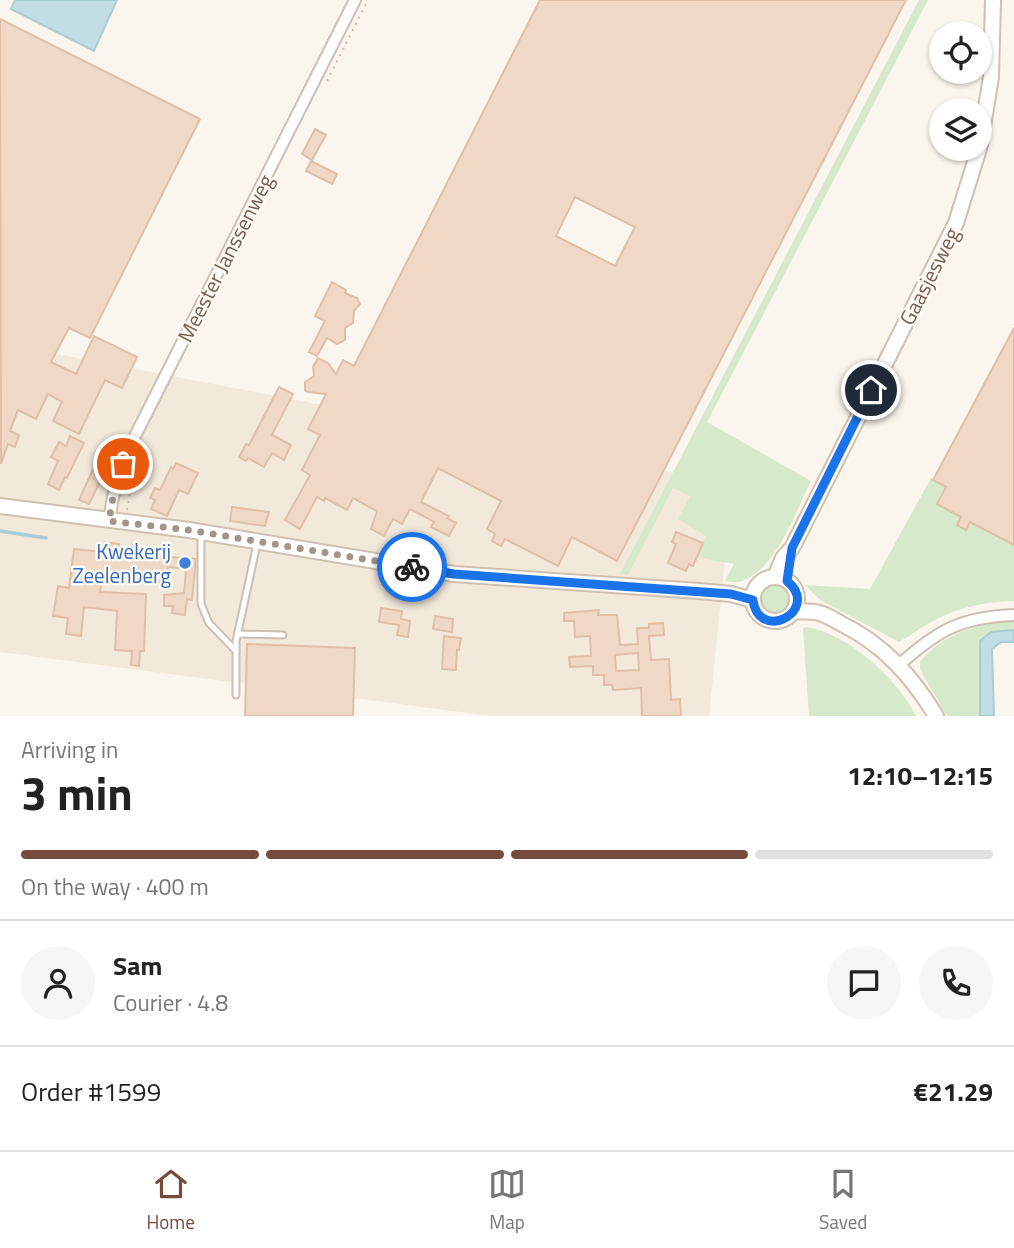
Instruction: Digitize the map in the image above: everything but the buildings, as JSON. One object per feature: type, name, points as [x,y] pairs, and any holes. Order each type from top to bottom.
[{"type":"main road","name":"Gaasjesweg","points":[[988,98],[991,77],[993,0]]},
{"type":"main road","name":"Gaasjesweg","points":[[781,579],[792,548],[956,223],[976,161]]},
{"type":"main road","points":[[0,506],[201,531],[454,574],[731,594],[742,590],[754,595]]},
{"type":"main road","points":[[781,579],[794,589],[795,605],[781,621],[770,621],[757,612],[754,595],[764,580],[781,579]]},
{"type":"main road","points":[[795,605],[847,626],[870,640],[916,684],[936,716]]},
{"type":"street","name":"Meester Janssenweg","points":[[109,521],[113,497],[130,446],[355,0]]},
{"type":"street","points":[[899,665],[924,642],[955,625],[992,616],[1014,615]]},
{"type":"lane","points":[[201,531],[201,604],[209,623],[236,650]]},
{"type":"lane","points":[[236,695],[238,634],[256,561],[258,541]]},
{"type":"lane","points":[[238,634],[283,635]]},
{"type":"path","points":[[139,456],[144,443]]},
{"type":"path","points":[[125,523],[134,468]]},
{"type":"shaded area","points":[[0,343],[733,484],[709,716],[491,716],[0,652]]},
{"type":"green space","points":[[919,0],[928,0],[707,422],[811,481],[784,538],[754,574],[740,582],[725,581],[734,564],[695,557],[706,536],[678,519],[690,496],[673,488],[628,575],[620,574]]},
{"type":"green space","points":[[931,478],[945,486],[938,500],[1014,542],[1014,601],[982,604],[952,612],[899,642],[820,600],[805,585],[870,589]]},
{"type":"green space","points":[[774,585],[784,589],[788,599],[784,609],[774,613],[764,609],[760,599],[764,589]]},
{"type":"green space","points":[[1014,621],[1014,630],[1003,630],[979,647],[980,716],[947,716],[920,670],[920,662],[939,644],[962,631]]},
{"type":"green space","points":[[807,627],[839,639],[870,660],[897,687],[916,716],[809,716],[803,628]]},
{"type":"water","points":[[15,0],[117,0],[94,51],[11,9]]},
{"type":"water","points":[[1014,630],[1014,642],[1001,642],[992,649],[994,716],[980,716],[980,641],[991,632]]},
{"type":"waterway","points":[[0,531],[46,538]]},
{"type":"way so far","points":[[123,464],[109,521],[189,530],[412,567]]},
{"type":"place","name":"Kwekerij Zeelenberg","points":[[185,563]]},
{"type":"route","points":[[412,567],[454,574],[731,594],[753,600],[757,612],[770,621],[781,621],[790,615],[796,606],[797,595],[787,581],[792,548],[871,390]]}]
